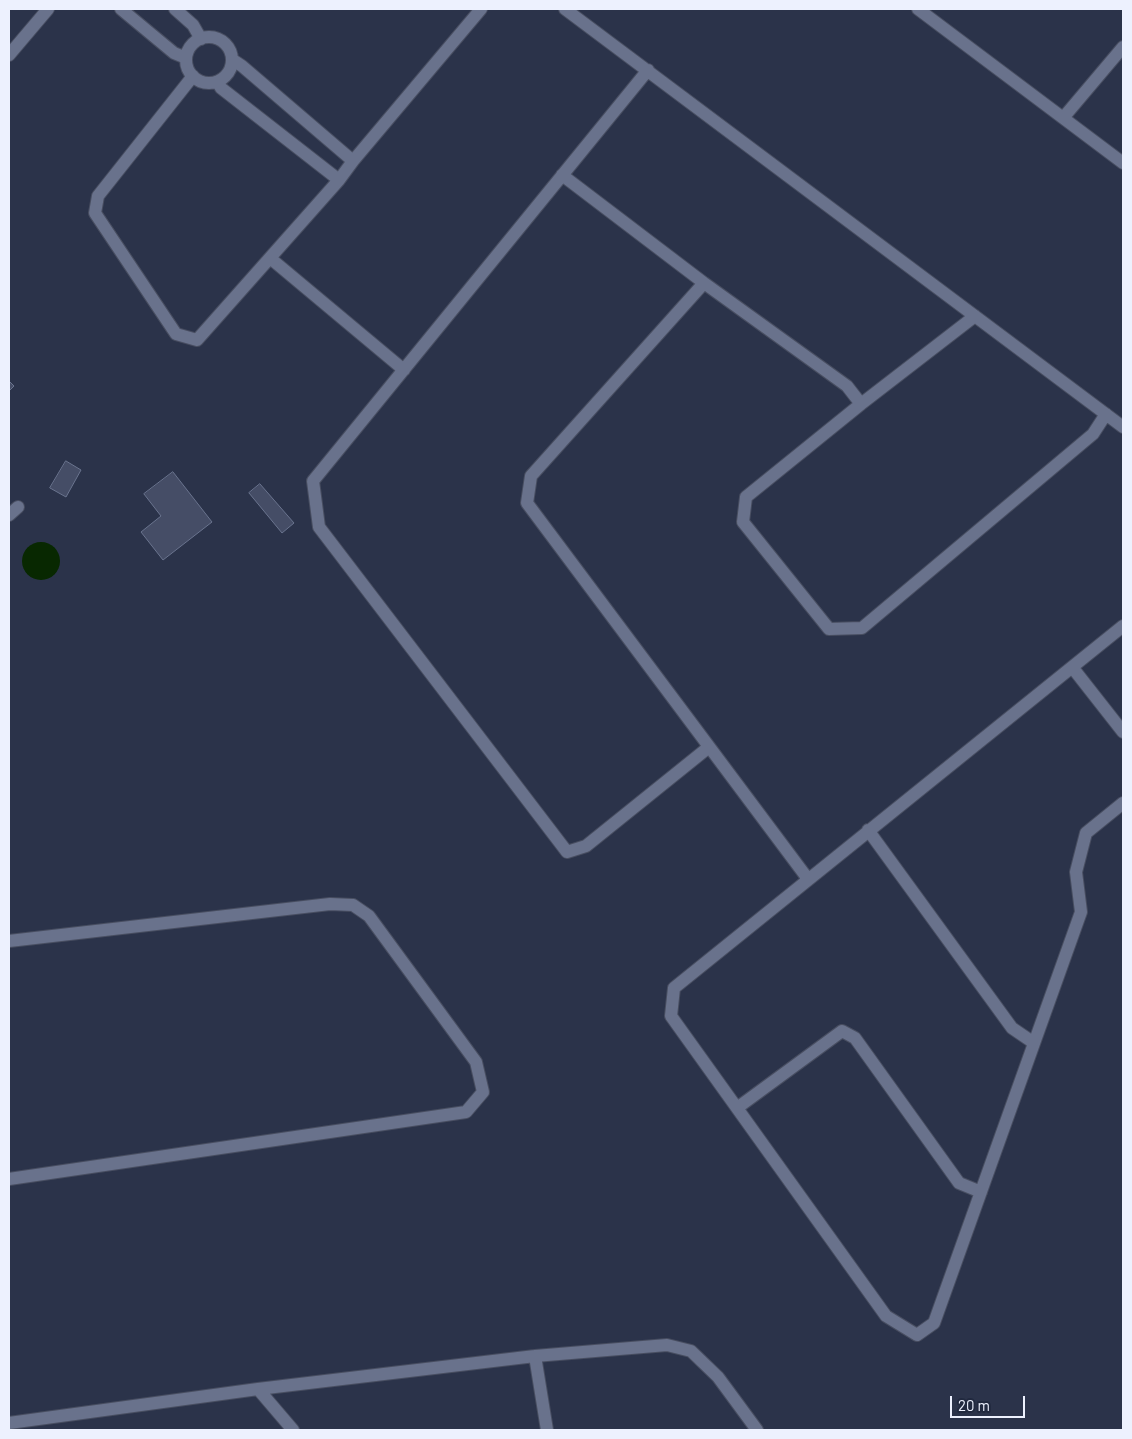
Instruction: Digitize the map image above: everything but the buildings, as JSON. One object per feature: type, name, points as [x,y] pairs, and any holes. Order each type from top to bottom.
[{"type":"street","points":[[9,55],[48,9]]},
{"type":"street","points":[[121,9],[174,53],[186,58]]},
{"type":"street","points":[[175,9],[194,25],[201,38]]},
{"type":"street","points":[[193,76],[98,196],[95,213],[176,334],[197,340],[339,180],[353,160],[481,9]]},
{"type":"street","points":[[565,9],[1123,427]]},
{"type":"street","points":[[918,9],[1123,163]]},
{"type":"street","points":[[210,37],[219,39],[226,44],[233,60],[231,69],[226,77],[218,82],[209,83],[200,81],[193,76],[189,70],[186,58],[194,43],[201,38],[210,37]]},
{"type":"street","points":[[1063,118],[1123,47]]},
{"type":"street","points":[[233,60],[353,160]]},
{"type":"street","points":[[648,70],[314,481],[319,526],[567,852],[586,846],[709,746]]},
{"type":"street","points":[[218,82],[221,88],[339,180]]},
{"type":"street","points":[[562,175],[704,283],[847,386],[861,404]]},
{"type":"street","points":[[270,258],[404,370]]},
{"type":"street","points":[[704,283],[531,476],[527,502],[808,879]]},
{"type":"street","points":[[975,316],[861,404],[746,497],[743,522],[829,629],[862,628],[1093,434],[1106,414]]},
{"type":"street","points":[[1123,626],[674,988],[671,1016],[886,1316],[917,1336],[934,1323],[1081,912],[1076,872],[1086,833],[1123,803]]},
{"type":"street","points":[[1072,667],[1123,732]]},
{"type":"street","points":[[868,830],[1012,1028],[1034,1044]]},
{"type":"street","points":[[9,941],[330,904],[353,904],[368,916],[476,1062],[483,1092],[466,1112],[9,1179]]},
{"type":"street","points":[[737,1108],[842,1032],[855,1038],[959,1183],[981,1192]]},
{"type":"street","points":[[9,1423],[49,1425],[258,1389],[535,1356],[667,1344],[691,1351],[718,1377],[756,1430]]},
{"type":"street","points":[[535,1356],[547,1430]]},
{"type":"street","points":[[258,1389],[293,1430]]},
{"type":"shaded area","points":[[41,542],[54,548],[60,561],[54,574],[41,580],[28,574],[22,561],[28,548]]}]
